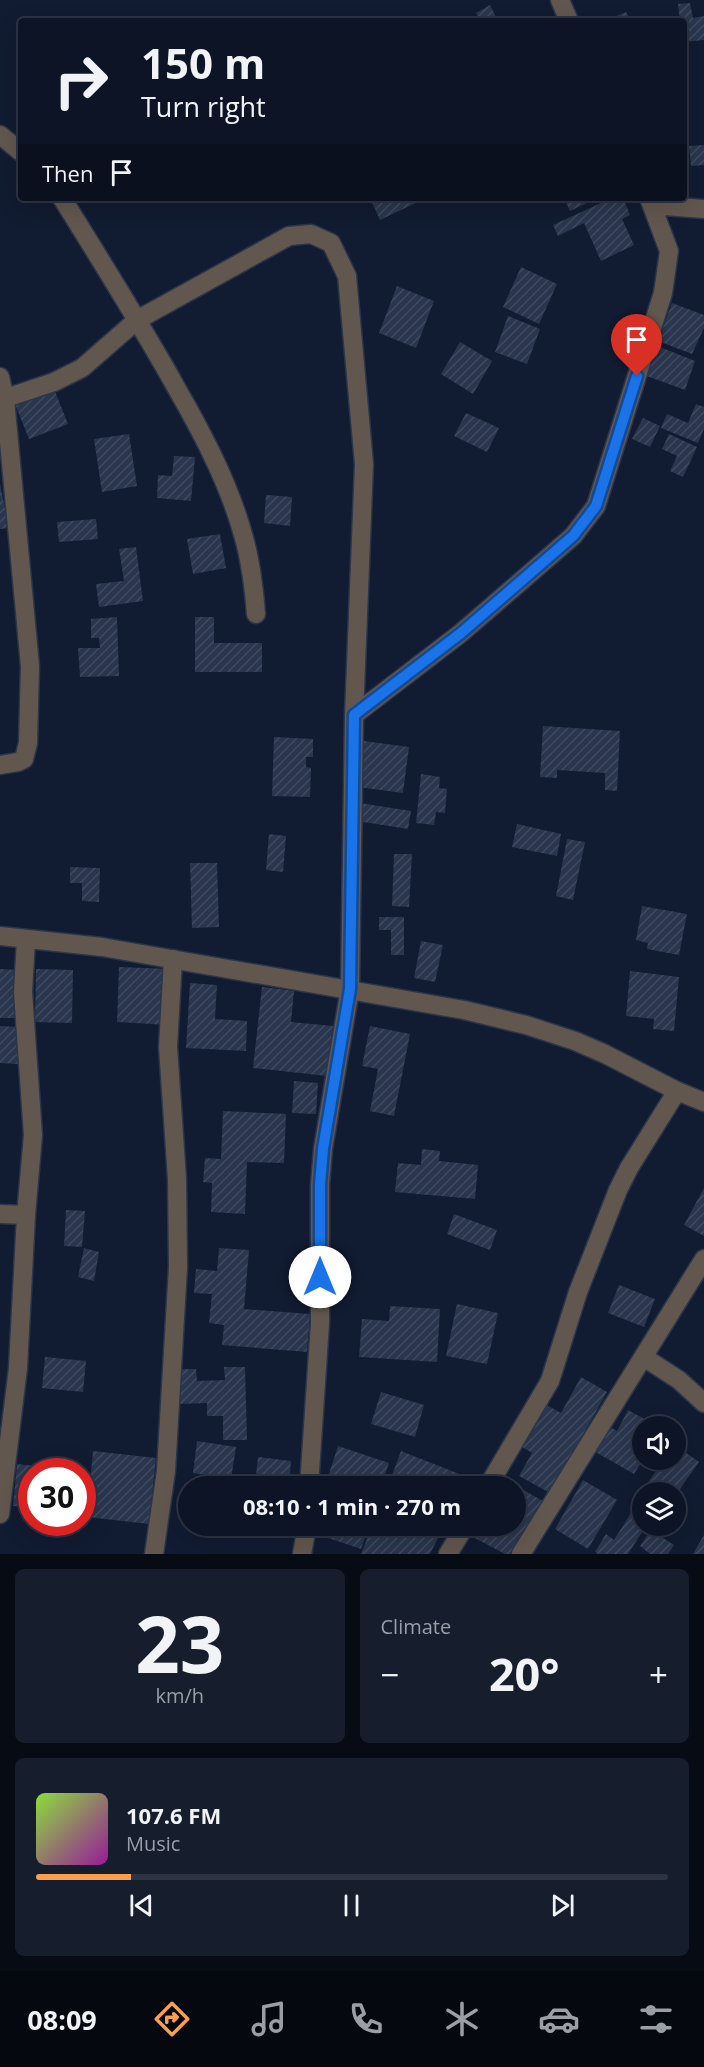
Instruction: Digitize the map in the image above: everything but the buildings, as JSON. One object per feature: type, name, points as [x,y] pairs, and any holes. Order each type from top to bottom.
[{"type":"street","points":[[560,0],[568,18]]},
{"type":"street","points":[[0,135],[18,150]]},
{"type":"street","points":[[64,201],[137,320],[202,433],[244,537],[252,571],[256,614]]},
{"type":"street","points":[[354,715],[461,633],[573,536],[596,506],[663,293],[669,251],[651,201],[704,208]]},
{"type":"street","points":[[3,399],[54,382],[82,368],[137,320],[289,236],[311,234],[331,243],[347,276],[364,464],[354,715],[350,989],[323,1149],[320,1185],[320,1323],[310,1476]]},
{"type":"street","points":[[0,377],[30,666],[28,743],[24,759],[0,765]]},
{"type":"street","points":[[0,936],[102,947],[464,1010],[526,1025],[575,1041],[704,1102]]},
{"type":"street","points":[[0,1514],[18,1368],[26,1215],[33,1134],[24,1020],[26,939]]},
{"type":"street","points":[[154,1554],[166,1471],[178,1268],[177,1179],[168,1047],[173,959]]},
{"type":"street","points":[[494,1476],[550,1381],[578,1292],[618,1190],[629,1168],[677,1091]]},
{"type":"street","points":[[0,1214],[26,1215]]},
{"type":"street","points":[[521,1554],[645,1358],[704,1259]]},
{"type":"street","points":[[645,1358],[679,1380],[704,1403]]},
{"type":"street","points":[[302,1554],[305,1536]]},
{"type":"street","points":[[448,1554],[459,1536]]},
{"type":"route","points":[[320,1277],[320,1185],[323,1149],[350,989],[354,715],[461,633],[573,536],[596,506],[637,376]]}]
